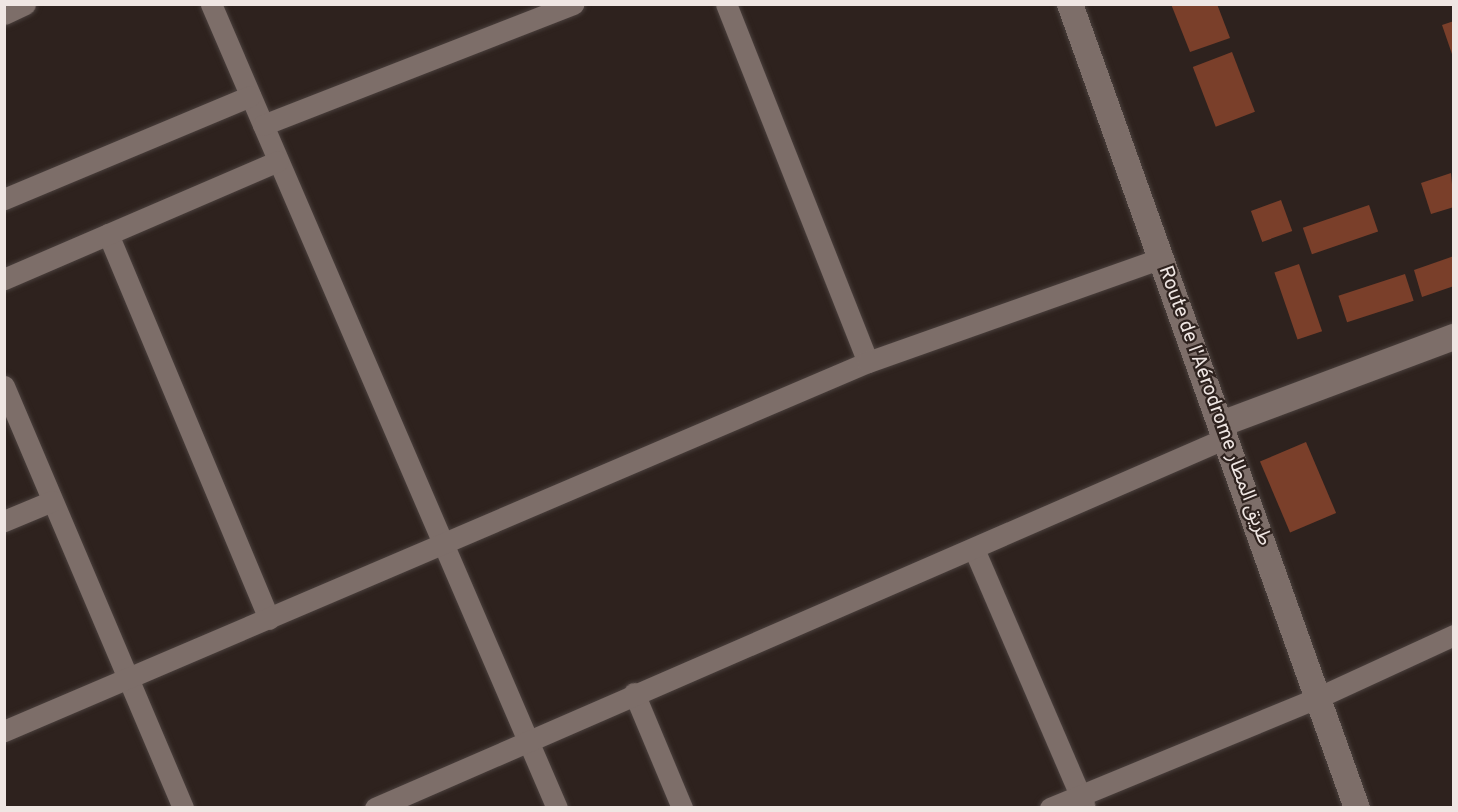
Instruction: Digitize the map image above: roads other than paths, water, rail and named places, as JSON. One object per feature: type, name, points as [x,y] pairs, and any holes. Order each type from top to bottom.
[{"type":"street","points":[[4,14],[25,4]]},
{"type":"street","points":[[211,4],[556,807]]},
{"type":"street","points":[[263,125],[573,4]]},
{"type":"street","points":[[726,4],[868,362]]},
{"type":"street","name":"Route de l'Aérodrome طريق المطار","points":[[1070,4],[1357,807]]},
{"type":"street","points":[[4,199],[250,96]]},
{"type":"street","points":[[4,279],[278,161]]},
{"type":"street","points":[[108,234],[269,619]]},
{"type":"street","points":[[4,731],[868,362],[1162,258]]},
{"type":"street","points":[[375,807],[634,693],[974,549],[1224,431],[1454,337]]},
{"type":"street","points":[[4,386],[183,807]]},
{"type":"street","points":[[4,521],[52,501]]},
{"type":"street","points":[[974,549],[1082,801]]},
{"type":"street","points":[[1050,807],[1082,801],[1454,635]]},
{"type":"street","points":[[634,693],[682,807]]}]
